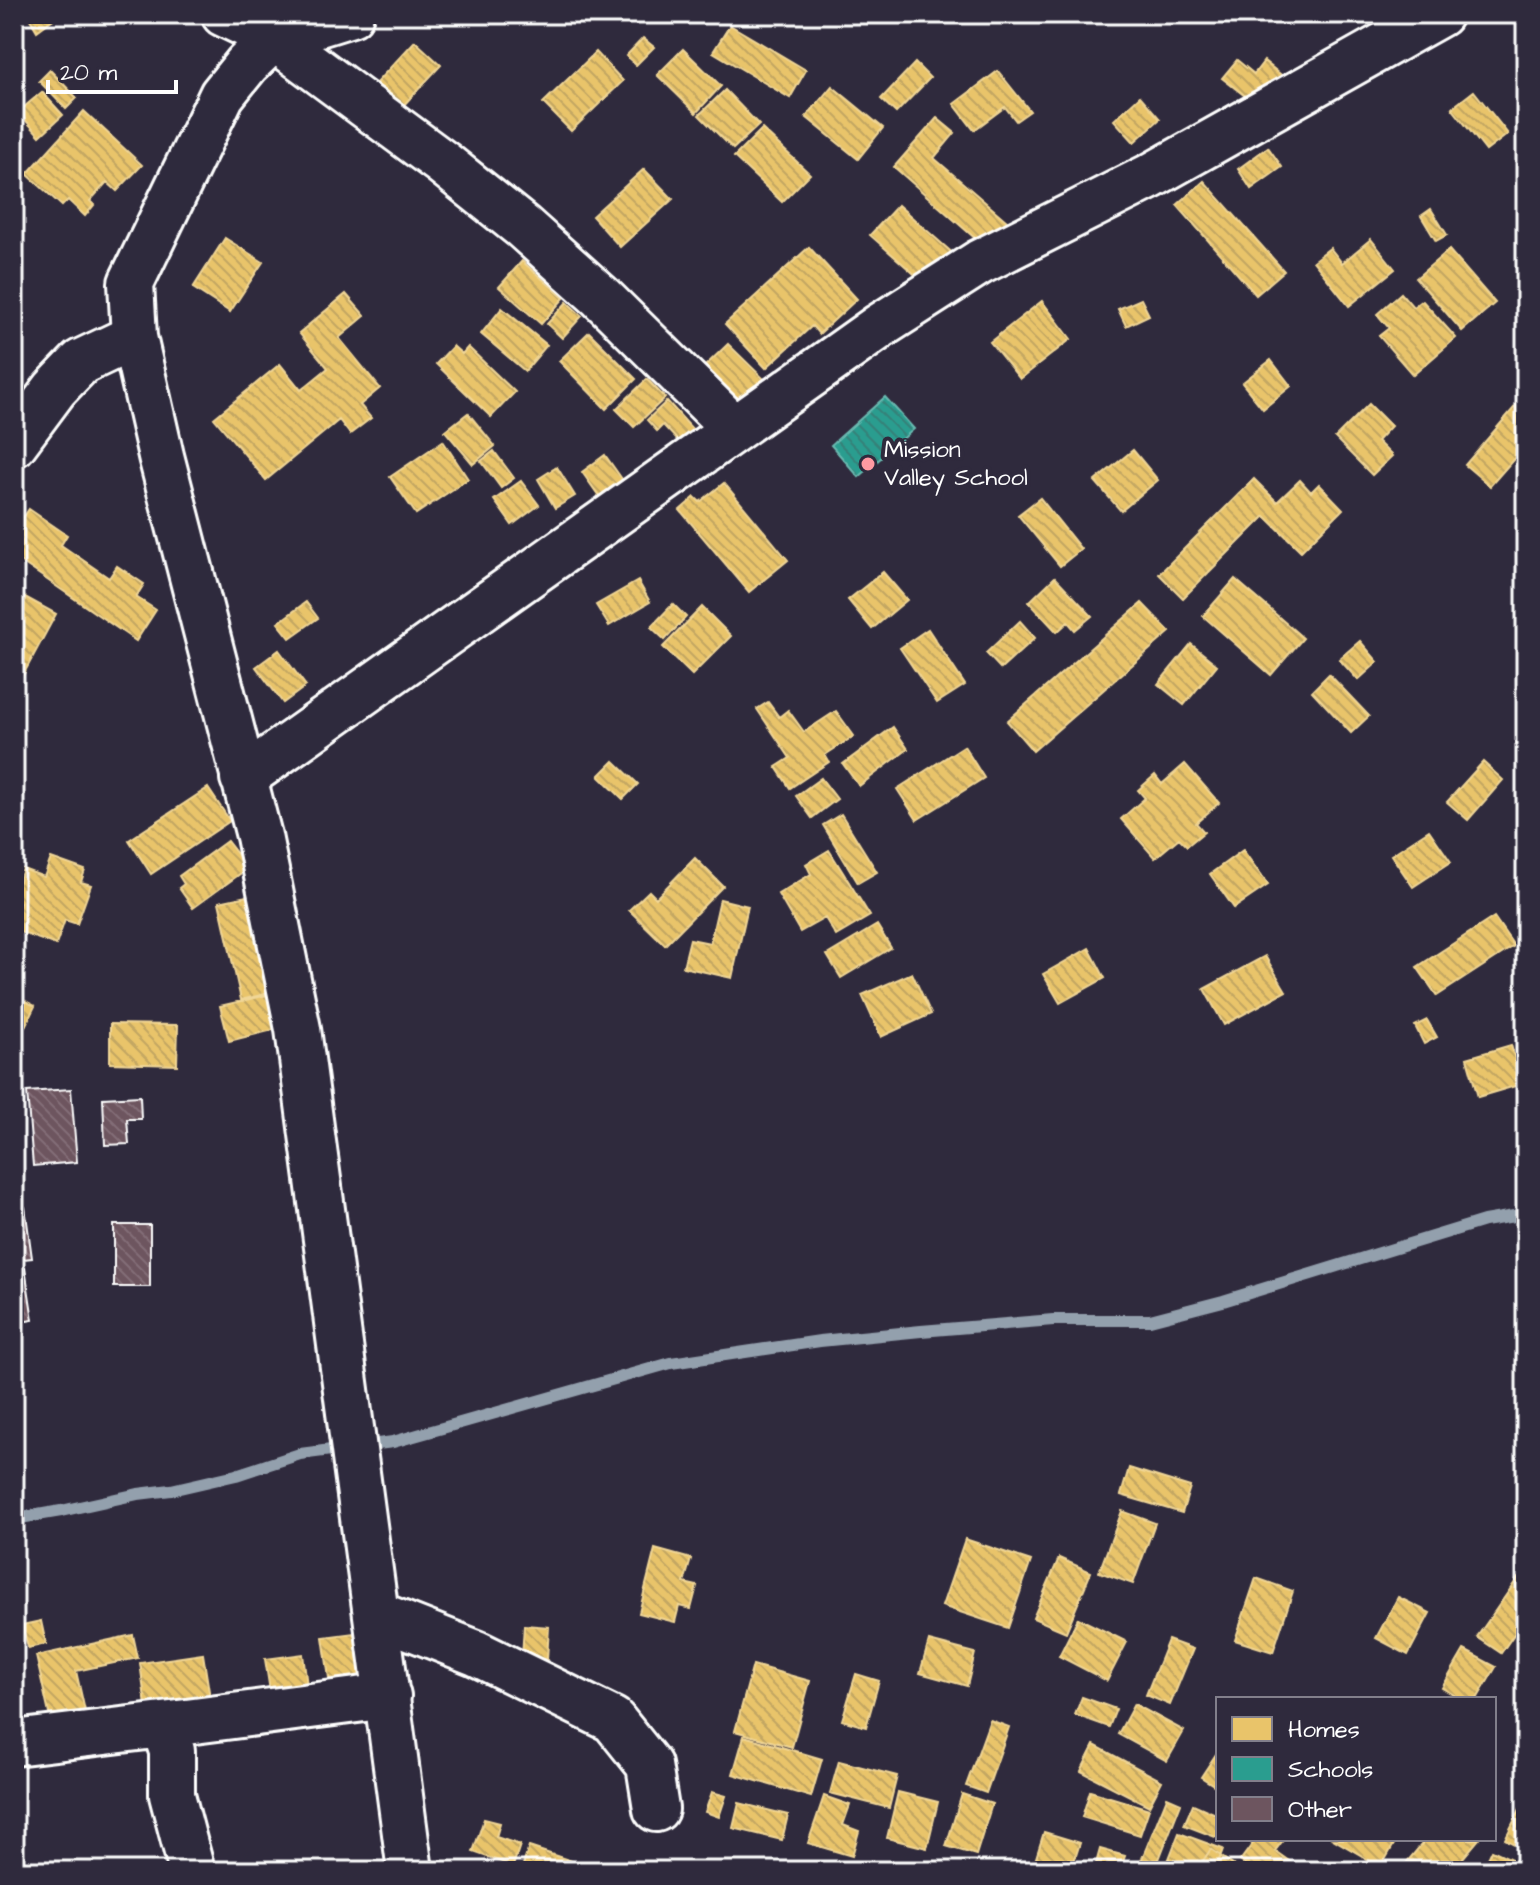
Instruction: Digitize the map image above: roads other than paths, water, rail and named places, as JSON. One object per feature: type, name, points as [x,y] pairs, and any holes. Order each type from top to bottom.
[{"type":"street","points":[[224,14],[274,38],[443,163],[523,227],[600,296],[735,429]]},
{"type":"street","points":[[351,14],[274,38],[247,64],[222,95],[144,250],[131,283],[134,337],[161,456],[259,836],[298,1029],[410,1871]]},
{"type":"street","points":[[243,778],[880,326],[980,262],[1151,176],[1440,14]]},
{"type":"street","points":[[14,444],[55,389],[81,362],[134,337]]},
{"type":"street","points":[[377,1614],[476,1653],[613,1720],[649,1765],[656,1809]]},
{"type":"street","points":[[14,1743],[388,1696]]},
{"type":"street","points":[[163,1725],[172,1751],[172,1795],[192,1871]]},
{"type":"waterway","points":[[14,1519],[171,1490],[236,1475],[300,1454],[393,1442],[671,1363],[820,1341],[921,1331],[1053,1320],[1150,1320],[1223,1301],[1484,1221],[1526,1214]]},
{"type":"place","name":"Mission Valley School","points":[[868,464]]}]
